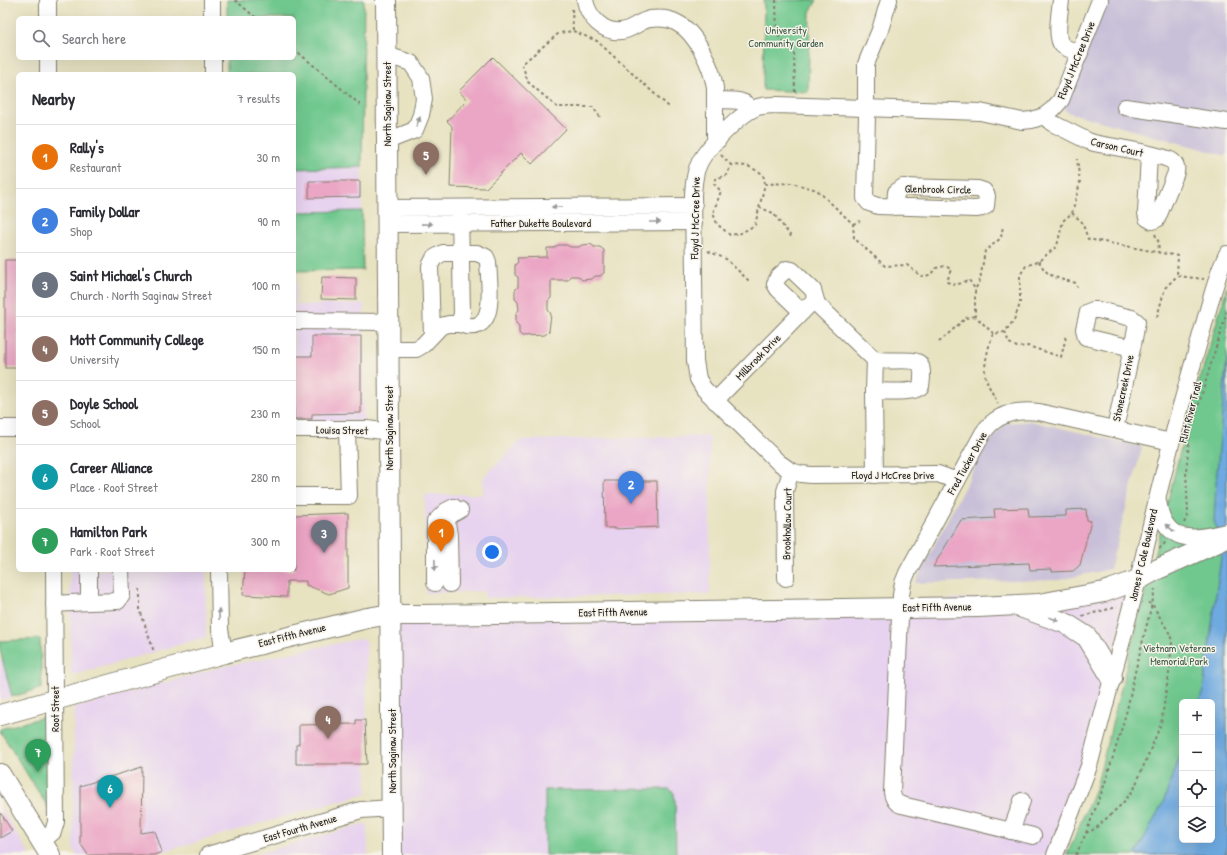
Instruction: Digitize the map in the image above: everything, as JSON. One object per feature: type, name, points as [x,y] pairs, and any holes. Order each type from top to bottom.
[{"type":"main road","name":"North Saginaw Street","points":[[386,0],[392,855]]},
{"type":"main road","name":"East Fifth Avenue","points":[[0,715],[224,653],[359,619],[390,615],[1017,606],[1056,602],[1097,592],[1104,592],[1138,580],[1202,544],[1227,538]]},
{"type":"main road","points":[[1017,606],[1065,623],[1087,637],[1112,678]]},
{"type":"main road","points":[[0,774],[46,848]]},
{"type":"street","points":[[48,0],[48,16]]},
{"type":"street","points":[[212,0],[212,16]]},
{"type":"street","points":[[866,108],[866,64],[880,30],[889,0]]},
{"type":"street","points":[[1061,0],[1058,33],[1059,40],[1065,46],[1080,53]]},
{"type":"street","name":"Floyd J McCree Drive","points":[[957,481],[938,474],[811,475],[791,471],[778,462],[715,401],[701,384],[696,368],[694,180],[698,165],[703,155],[719,147],[740,118],[751,110],[762,106],[773,105],[980,112],[1022,122],[1044,116],[1058,105],[1100,0]]},
{"type":"street","points":[[579,4],[588,10],[602,26],[611,30],[623,31],[642,21],[657,19],[668,20],[682,25],[694,39],[702,52],[714,81],[714,131],[719,147]]},
{"type":"street","points":[[387,55],[411,63],[421,78],[424,99],[422,115],[415,130],[387,141]]},
{"type":"street","points":[[48,60],[48,72]]},
{"type":"street","points":[[213,60],[213,72]]},
{"type":"street","points":[[715,100],[742,102],[747,104],[751,110]]},
{"type":"street","points":[[1125,107],[1227,122]]},
{"type":"street","name":"Glenbrook Circle","points":[[866,108],[865,196],[871,205],[895,206],[980,209],[986,206],[987,196],[984,191],[978,189],[903,187],[899,188],[896,192],[895,206]]},
{"type":"street","name":"Carson Court","points":[[1044,116],[1052,123],[1088,141],[1149,154],[1170,160],[1174,163],[1176,169],[1175,175],[1157,218],[1152,222],[1148,220],[1146,216],[1149,154]]},
{"type":"street","points":[[625,206],[625,222]]},
{"type":"street","name":"Father Dukette Boulevard","points":[[388,216],[460,207],[625,206],[694,214]]},
{"type":"street","points":[[459,324],[462,314],[460,207]]},
{"type":"street","points":[[588,207],[588,223]]},
{"type":"street","name":"Father Dukette Boulevard","points":[[388,216],[460,223],[588,223],[625,222],[694,214]]},
{"type":"street","points":[[389,349],[416,349],[423,345],[441,326],[459,324],[466,327],[477,326],[486,318],[489,310],[488,262],[486,257],[477,253],[443,253],[434,258],[430,266],[432,335]]},
{"type":"street","name":"James P Cole Boulevard","points":[[1055,855],[1089,766],[1138,580],[1171,442],[1213,292],[1227,254]]},
{"type":"street","points":[[802,312],[776,287],[776,280],[787,269],[794,272],[813,290],[815,294],[815,301],[875,360],[913,360],[918,362],[921,367],[920,388],[916,390],[874,391]]},
{"type":"street","name":"Millbrook Drive","points":[[715,401],[809,304],[815,301]]},
{"type":"street","points":[[296,322],[389,322]]},
{"type":"street","name":"Stonecreek Drive","points":[[1115,429],[1132,348]]},
{"type":"street","points":[[875,360],[875,474]]},
{"type":"street","name":"Fred Tucker Drive","points":[[1011,831],[899,804],[894,800],[892,789],[900,608],[904,578],[986,428],[995,420],[1006,414],[1019,411],[1039,412],[1171,442]]},
{"type":"street","points":[[0,428],[16,428]]},
{"type":"street","name":"Louisa Street","points":[[296,429],[367,429],[390,432]]},
{"type":"street","points":[[296,496],[349,496],[347,430]]},
{"type":"street","name":"Brookhollow Court","points":[[786,578],[785,491],[791,471]]},
{"type":"street","points":[[1158,495],[1163,520],[1175,533],[1202,544],[1227,531]]},
{"type":"street","points":[[442,583],[435,522],[446,511],[458,508]]},
{"type":"street","name":"Root Street","points":[[46,848],[56,822],[54,572]]},
{"type":"street","points":[[89,572],[89,602]]},
{"type":"street","points":[[54,604],[118,601],[122,595],[121,572]]},
{"type":"street","points":[[219,572],[220,629],[224,653]]},
{"type":"street","points":[[1022,801],[1011,831],[1033,836]]},
{"type":"street","name":"East Fourth Avenue","points":[[208,855],[361,810],[392,808]]},
{"type":"path","points":[[235,0],[254,16]]},
{"type":"path","points":[[776,0],[777,35],[794,52],[795,93]]},
{"type":"path","points":[[573,31],[579,4]]},
{"type":"path","points":[[600,117],[593,107],[557,107],[528,82],[522,64],[559,33],[573,31],[597,41],[669,107]]},
{"type":"path","points":[[296,51],[363,107]]},
{"type":"path","points":[[719,147],[731,165]]},
{"type":"path","points":[[994,334],[1005,332],[1014,320],[1020,304],[1020,275],[1026,266],[1039,261],[1057,246],[1063,220],[1072,213],[1080,184],[1077,159]]},
{"type":"path","points":[[731,165],[748,166],[763,174],[765,184],[755,225],[741,233],[730,235],[717,224],[713,213],[721,191],[714,184],[715,179],[727,175],[731,165]]},
{"type":"path","points":[[765,184],[792,183],[816,190],[853,224],[854,238],[885,266],[908,265],[921,276],[930,275],[936,268],[945,266],[951,269],[947,282],[956,285],[969,280],[975,289]]},
{"type":"path","points":[[759,207],[773,213],[793,239]]},
{"type":"path","points":[[1072,213],[1082,222],[1088,239],[1178,256],[1177,276],[1165,288],[1157,317]]},
{"type":"path","points":[[853,224],[860,222]]},
{"type":"path","points":[[1152,222],[1152,227],[1159,243],[1158,252]]},
{"type":"path","points":[[994,334],[975,316],[975,289],[980,280],[985,251],[1001,238],[1003,226]]},
{"type":"path","points":[[708,251],[726,259],[749,281]]},
{"type":"path","points":[[1039,261],[1042,268],[1051,276],[1076,283],[1077,287]]},
{"type":"path","points":[[1177,276],[1207,279]]},
{"type":"path","name":"Flint River Trail","points":[[1076,855],[1086,833],[1095,828],[1122,804],[1134,789],[1161,724],[1172,642],[1170,634],[1152,604],[1159,549],[1180,528],[1188,514],[1186,471],[1190,433],[1227,311]]},
{"type":"path","points":[[939,342],[966,318],[975,316]]},
{"type":"path","points":[[1005,332],[1009,343],[1017,347],[1028,346],[1061,357],[1066,337]]},
{"type":"path","points":[[994,334],[989,345],[985,374],[988,384],[999,405]]},
{"type":"path","points":[[140,589],[140,610],[154,652]]},
{"type":"shaded area","points":[[1106,0],[1227,0],[1227,156],[1067,112],[1064,109]]},
{"type":"shaded area","points":[[362,167],[362,211],[296,212],[296,169]]},
{"type":"shaded area","points":[[296,271],[297,271],[296,305]]},
{"type":"shaded area","points":[[364,304],[364,421],[296,421],[296,305]]},
{"type":"shaded area","points":[[1031,421],[1142,447],[1110,569],[1059,580],[915,583],[985,447],[1006,423]]},
{"type":"shaded area","points":[[710,436],[710,594],[485,598],[484,591],[426,593],[425,495],[483,494],[483,478],[521,440]]},
{"type":"shaded area","points":[[70,572],[206,572],[206,637],[74,675],[71,672]]},
{"type":"shaded area","points":[[1128,592],[1100,702],[1065,855],[399,855],[398,621]]},
{"type":"shaded area","points":[[359,639],[365,640],[366,643],[367,793],[151,855],[77,855],[73,849],[74,708],[221,667]]},
{"type":"shaded area","points":[[2,659],[12,697],[0,700],[0,660]]},
{"type":"shaded area","points":[[0,806],[30,855],[0,855]]},
{"type":"shaded area","points":[[367,823],[368,855],[254,855]]},
{"type":"green space","points":[[227,0],[364,0],[362,167],[296,169],[296,72],[227,72],[227,60],[296,60],[296,16],[227,16]]},
{"type":"green space","name":"University Community Garden","points":[[764,0],[817,0],[810,12],[808,92],[763,90]]},
{"type":"green space","points":[[362,211],[363,270],[296,271],[296,212]]},
{"type":"green space","name":"Vietnam Veterans Memorial Park","points":[[1227,287],[1227,855],[1067,855],[1097,784],[1189,416]]},
{"type":"green space","points":[[40,639],[42,688],[12,697],[0,650],[0,641]]},
{"type":"green space","points":[[44,717],[49,719],[51,812],[0,731],[0,729]]},
{"type":"green space","points":[[669,789],[674,793],[675,800],[676,855],[545,855],[545,790]]},
{"type":"water","points":[[1227,355],[1227,849],[1225,855],[1135,855],[1163,803],[1179,758],[1179,843],[1215,843],[1215,699],[1200,699],[1203,691],[1223,543],[1214,521]]},
{"type":"building","points":[[493,57],[566,129],[532,164],[521,153],[486,188],[450,187],[452,126],[447,121],[467,100],[459,91]]},
{"type":"building","points":[[309,181],[360,181],[360,197],[309,198]]},
{"type":"building","points":[[591,244],[594,247],[600,247],[604,250],[604,273],[600,276],[595,276],[592,279],[582,280],[578,276],[570,276],[568,280],[551,280],[551,298],[548,301],[548,310],[551,314],[549,331],[545,335],[522,336],[519,333],[519,326],[516,323],[516,313],[519,310],[518,302],[515,299],[515,290],[518,287],[518,277],[515,275],[515,265],[518,262],[517,258],[547,257],[547,248],[554,248],[558,245],[579,247],[582,245]]},
{"type":"building","points":[[5,260],[16,260],[16,368],[5,368]]},
{"type":"building","points":[[322,277],[356,278],[356,300],[321,299]]},
{"type":"building","points":[[312,336],[361,336],[361,413],[312,414],[312,419],[296,419],[296,356],[312,356]]},
{"type":"building","points":[[604,481],[657,481],[658,527],[605,528]]},
{"type":"building","points":[[1028,508],[1029,517],[1066,516],[1066,510],[1086,509],[1087,520],[1091,521],[1080,565],[1073,571],[1052,572],[1052,569],[1030,570],[1029,563],[933,567],[961,520],[995,518],[994,509]]},
{"type":"building","points":[[348,513],[348,588],[329,594],[306,585],[306,581],[287,581],[287,597],[243,595],[245,572],[296,572],[296,515]]},
{"type":"building","points":[[356,720],[365,720],[367,764],[296,764],[296,745],[299,744],[299,725],[356,724]]},
{"type":"building","points":[[142,767],[141,833],[155,831],[162,852],[154,855],[88,855],[80,843],[80,786]]},
{"type":"building","points":[[0,812],[12,831],[0,838]]},
{"type":"place","name":"Doyle School","points":[[426,175]]},
{"type":"place","name":"Family Dollar","points":[[631,504]]},
{"type":"place","name":"Rally's","points":[[441,552]]},
{"type":"place","name":"Saint Michael's Church","points":[[324,553]]},
{"type":"place","name":"Mott Community College","points":[[328,739]]},
{"type":"place","name":"Hamilton Park","points":[[38,772]]},
{"type":"place","name":"Career Alliance","points":[[110,808]]}]
